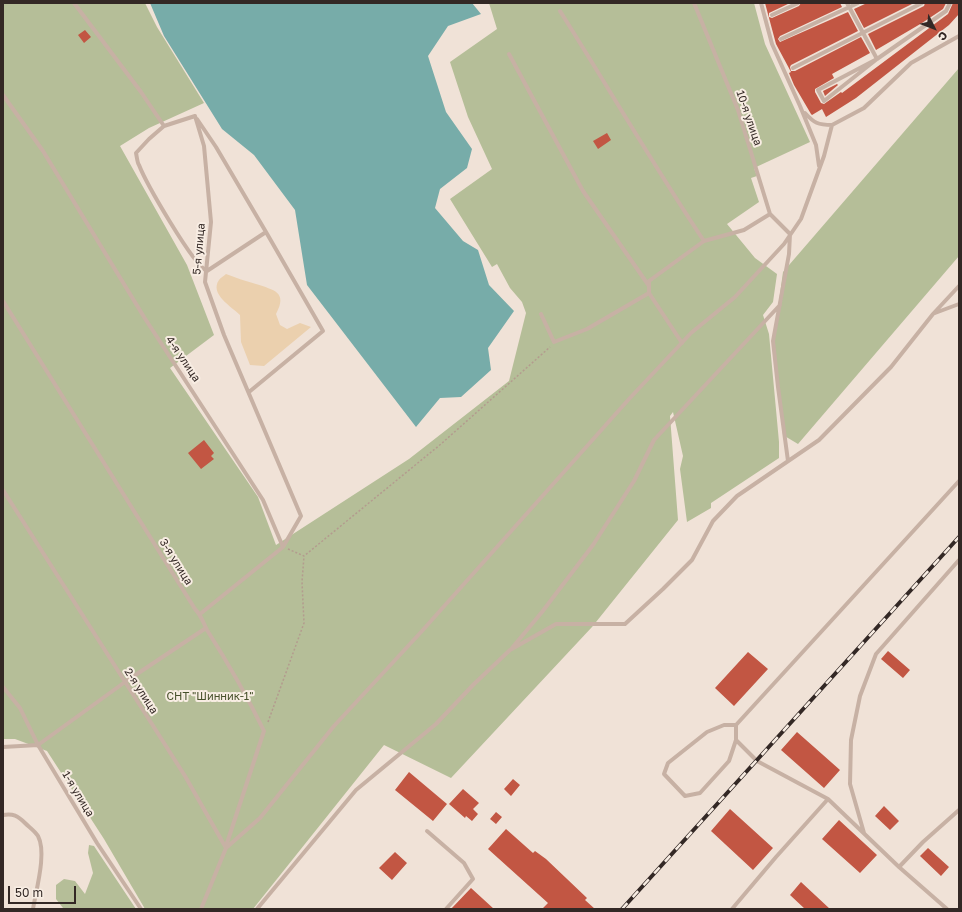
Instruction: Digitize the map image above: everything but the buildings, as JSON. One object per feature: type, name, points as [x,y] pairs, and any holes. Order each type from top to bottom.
[{"type":"lane","points":[[74,3],[141,92],[164,126]]},
{"type":"lane","name":"10-я улица","points":[[694,3],[738,110],[770,214],[790,234]]},
{"type":"lane","points":[[761,3],[772,44],[803,112],[816,145],[819,168]]},
{"type":"lane","points":[[772,14],[798,3]]},
{"type":"lane","points":[[781,40],[848,5],[858,3]]},
{"type":"lane","points":[[793,68],[922,3]]},
{"type":"lane","points":[[877,59],[818,90],[824,101],[877,59],[946,11],[950,3]]},
{"type":"lane","points":[[848,5],[877,59]]},
{"type":"lane","points":[[560,11],[668,187],[704,242]]},
{"type":"lane","points":[[803,112],[812,121],[821,125],[832,125],[864,108],[910,63],[959,36]]},
{"type":"lane","points":[[509,54],[583,190],[649,286]]},
{"type":"lane","name":"4-я улица","points":[[3,95],[42,151],[144,317],[264,500],[282,547]]},
{"type":"lane","points":[[249,392],[322,331],[266,232],[216,147],[195,116],[164,126],[136,153],[138,164],[157,199],[192,256],[202,269],[207,271],[266,232]]},
{"type":"lane","name":"5-я улица","points":[[195,116],[204,146],[211,222],[206,282],[224,335],[301,516],[282,547]]},
{"type":"lane","points":[[226,848],[260,818],[334,726],[422,631],[629,399],[691,333],[735,297],[784,244],[801,219],[832,125]]},
{"type":"lane","points":[[682,343],[649,293],[649,281],[704,242],[744,230],[770,214]]},
{"type":"lane","points":[[788,461],[773,341],[789,254],[790,234]]},
{"type":"lane","points":[[510,650],[556,624],[625,624],[692,560],[713,521],[737,496],[820,440],[891,367],[933,314],[959,286]]},
{"type":"lane","points":[[541,314],[554,342],[587,329],[649,293]]},
{"type":"lane","name":"3-я улица","points":[[3,301],[116,484],[195,609],[200,614],[206,628],[224,655],[264,731]]},
{"type":"lane","points":[[933,314],[959,304]]},
{"type":"lane","points":[[257,909],[356,790],[436,724],[474,684],[510,650],[542,612],[593,545],[634,481],[654,440],[780,305]]},
{"type":"lane","points":[[736,724],[724,725],[707,732],[668,763],[664,774],[685,796],[700,793],[729,761],[736,740],[736,724],[959,481]]},
{"type":"lane","name":"2-я улица","points":[[3,490],[185,776],[226,848]]},
{"type":"lane","points":[[200,614],[282,547]]},
{"type":"lane","points":[[864,833],[850,784],[851,740],[860,696],[876,654],[959,560]]},
{"type":"lane","points":[[3,747],[38,745],[125,682],[206,628]]},
{"type":"lane","name":"1-я улица","points":[[3,687],[20,708],[38,745],[97,843],[141,909]]},
{"type":"lane","points":[[201,909],[226,848],[264,731]]},
{"type":"lane","points":[[736,740],[757,761],[828,799],[899,867],[947,909]]},
{"type":"lane","points":[[732,909],[828,799]]},
{"type":"lane","points":[[899,867],[923,842],[959,810]]},
{"type":"lane","points":[[3,815],[8,814],[17,816],[37,835],[42,847],[33,909]]},
{"type":"lane","points":[[427,831],[464,863],[473,879],[446,909]]},
{"type":"path","points":[[264,731],[304,623],[302,582],[304,556],[441,444],[558,340]]},
{"type":"path","points":[[282,547],[304,556]]},
{"type":"green space","name":"СНТ \"Шинник-1\"","points":[[3,3],[145,3],[157,27],[204,103],[149,128],[120,146],[187,265],[214,335],[170,368],[258,497],[276,545],[409,459],[509,381],[526,313],[522,302],[510,288],[497,264],[492,267],[450,199],[492,169],[468,117],[450,62],[497,29],[489,3],[754,3],[765,44],[810,142],[754,168],[757,176],[751,178],[759,202],[727,224],[755,258],[777,274],[773,302],[763,315],[769,334],[779,442],[779,458],[711,503],[711,508],[687,522],[680,469],[683,456],[673,412],[670,416],[678,520],[592,627],[451,778],[384,745],[253,909],[145,909],[104,839],[47,751],[15,739],[3,739]]},
{"type":"green space","points":[[959,68],[959,256],[798,444],[783,435],[774,337],[783,272]]},
{"type":"green space","points":[[89,845],[94,846],[136,909],[63,908],[56,899],[56,885],[64,879],[75,881],[85,894],[93,873],[88,853]]},
{"type":"sand","points":[[226,274],[268,288],[277,293],[280,296],[280,301],[276,314],[280,325],[287,329],[300,323],[311,327],[264,366],[250,365],[241,342],[240,315],[223,300],[217,290],[217,285],[220,278]]},
{"type":"water","points":[[150,3],[472,3],[481,14],[448,26],[428,56],[446,112],[472,149],[467,168],[440,189],[435,208],[463,241],[478,250],[489,285],[514,311],[488,348],[491,370],[461,397],[440,398],[416,427],[307,285],[295,210],[254,155],[222,129],[164,36]]},
{"type":"railway","points":[[622,909],[959,537]]}]
